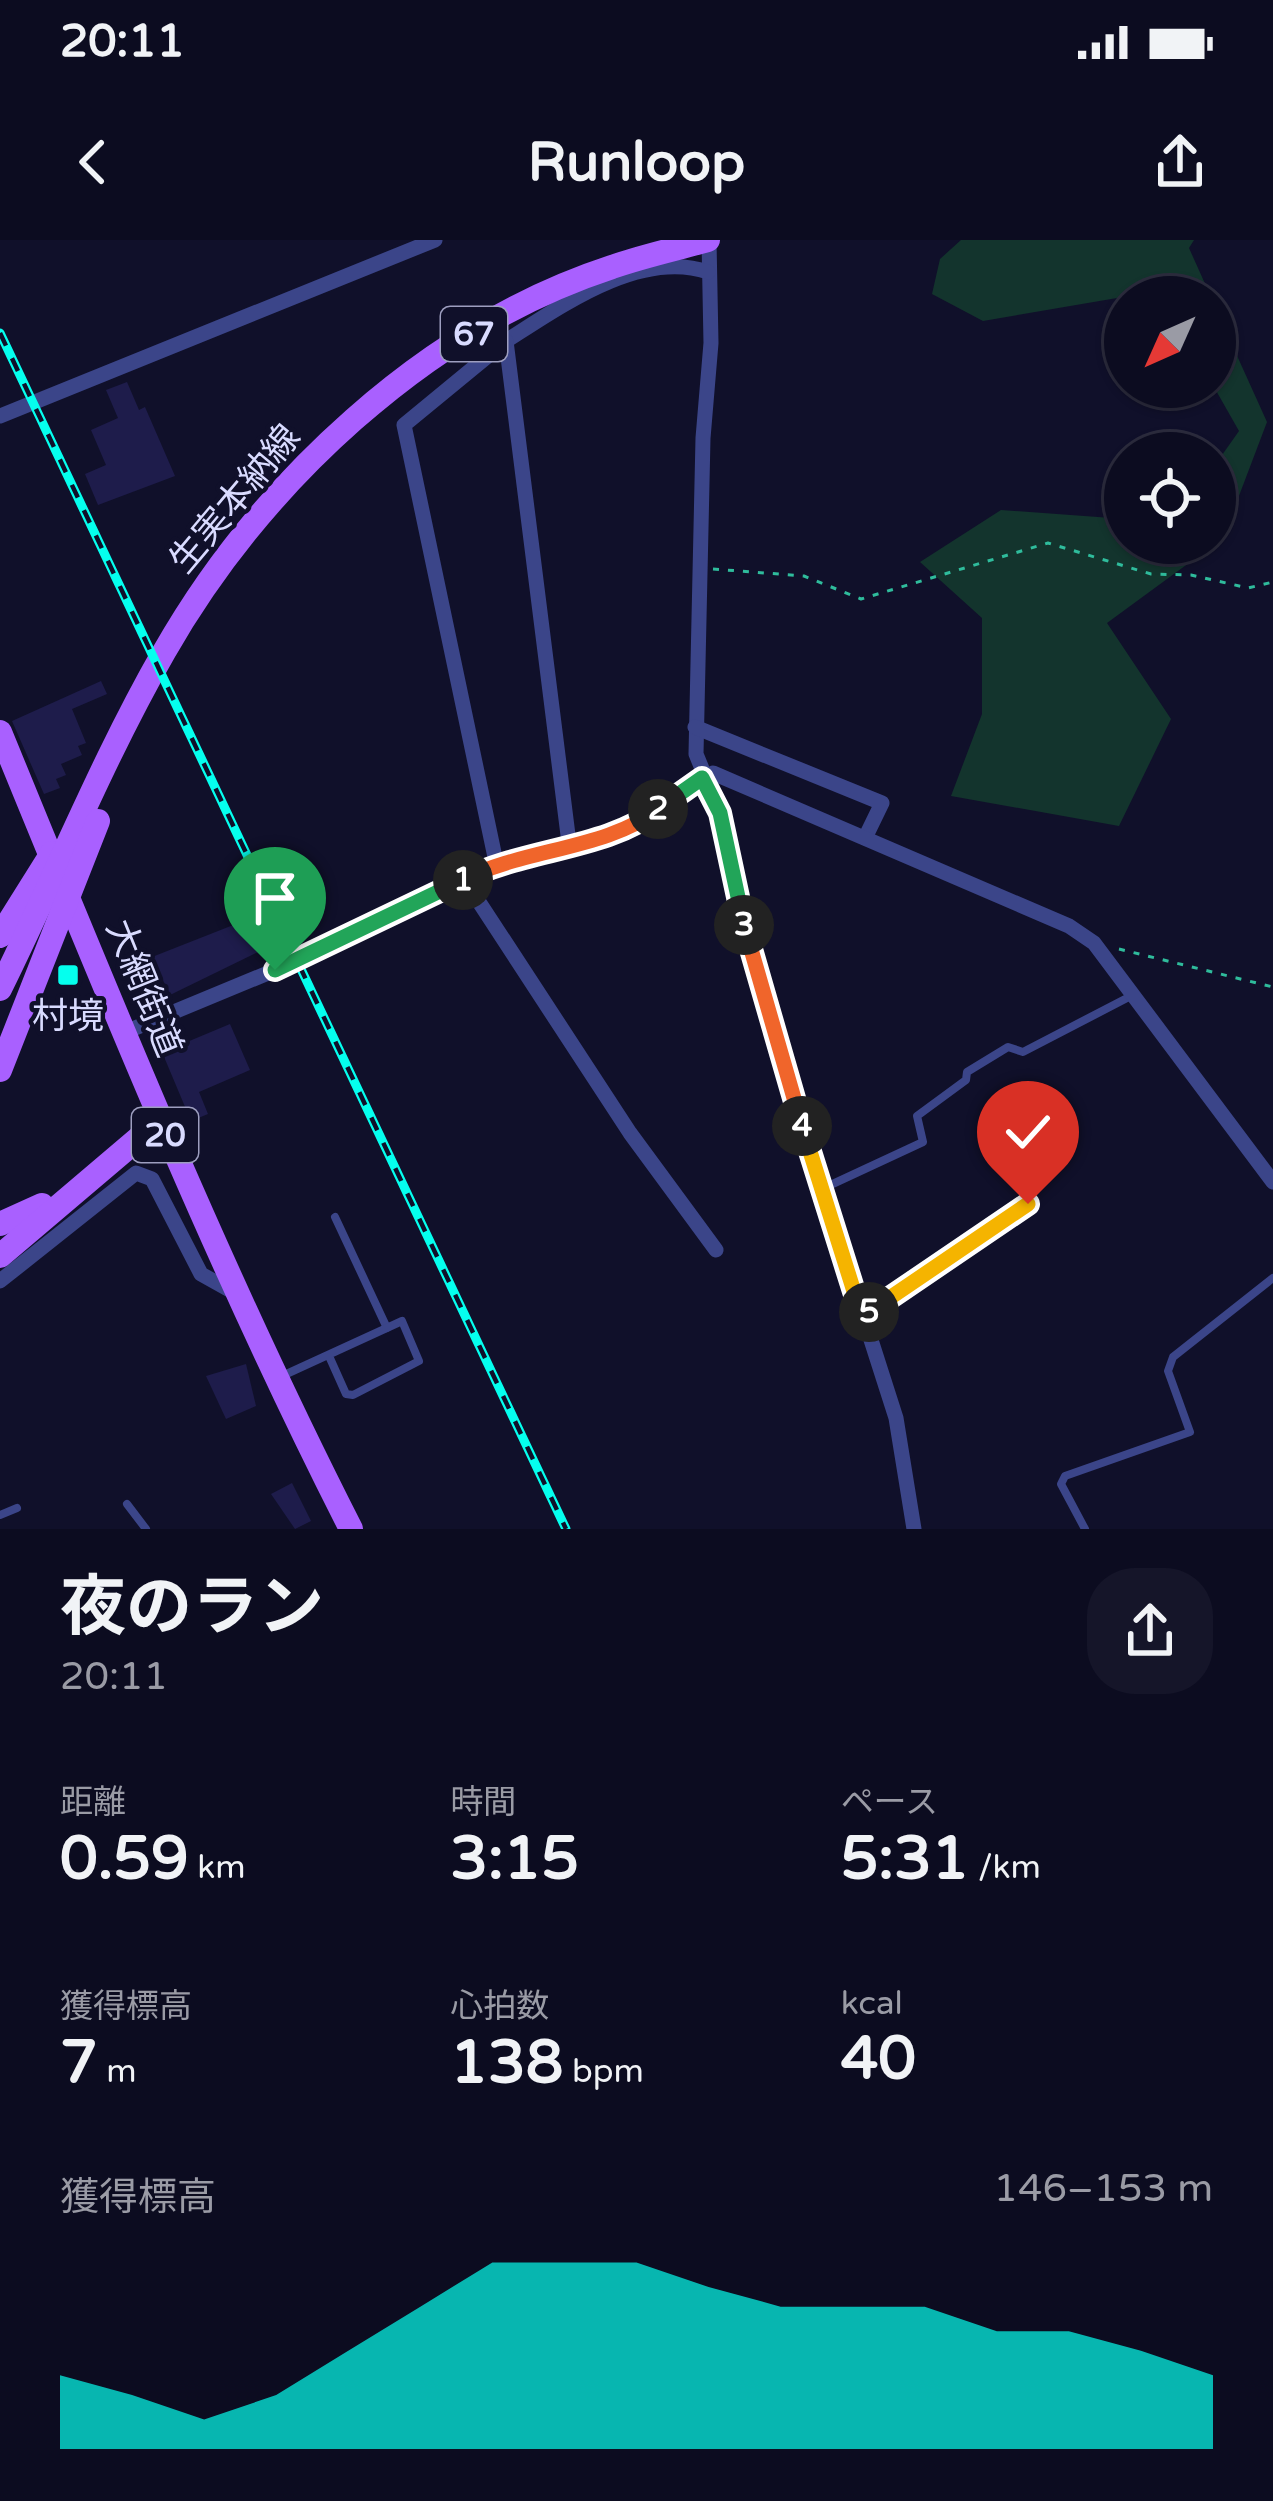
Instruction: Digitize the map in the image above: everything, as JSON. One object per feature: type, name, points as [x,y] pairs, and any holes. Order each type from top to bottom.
[{"type":"main road","name":"生実本納線","points":[[25,915],[193,606],[279,494],[362,411],[468,337],[610,267],[708,240]]},
{"type":"main road","points":[[0,1070],[136,728],[193,606]]},
{"type":"main road","name":"大網街道","points":[[0,732],[235,1293],[351,1529]]},
{"type":"main road","points":[[0,802],[22,784]]},
{"type":"main road","points":[[0,936],[25,915]]},
{"type":"main road","points":[[0,989],[25,915]]},
{"type":"main road","points":[[0,1224],[28,1216],[129,1129],[159,1120]]},
{"type":"main road","points":[[1,1255],[159,1120]]},
{"type":"street","points":[[0,416],[435,240]]},
{"type":"street","points":[[708,240],[711,344],[695,728],[702,778],[720,813],[748,946],[896,1418],[914,1529]]},
{"type":"street","points":[[496,862],[404,425],[506,341],[556,309],[620,280],[679,265],[708,272]]},
{"type":"street","points":[[506,341],[569,843]]},
{"type":"street","points":[[695,728],[882,803],[865,838]]},
{"type":"street","points":[[123,1033],[297,961],[496,862],[625,829],[713,773],[1070,926],[1094,943],[1129,997],[1273,1182]]},
{"type":"street","points":[[464,879],[630,1133],[716,1250]]},
{"type":"street","points":[[0,1281],[136,1173],[146,1174],[161,1193],[202,1274],[235,1293]]},
{"type":"lane","points":[[822,1189],[923,1142],[917,1116],[966,1079],[967,1072],[1008,1047],[1022,1052],[1129,997]]},
{"type":"lane","points":[[862,1317],[1028,1204]]},
{"type":"lane","points":[[335,1217],[387,1328]]},
{"type":"lane","points":[[1084,1529],[1061,1484],[1065,1476],[1190,1432],[1168,1371],[1173,1357],[1273,1279]]},
{"type":"lane","points":[[276,1379],[402,1321],[419,1361],[353,1395],[346,1394],[329,1356]]},
{"type":"lane","points":[[128,1504],[146,1529]]},
{"type":"lane","points":[[0,1515],[16,1508]]},
{"type":"path","points":[[701,568],[804,576],[861,599],[1048,543],[1151,574],[1248,588],[1273,582]]},
{"type":"path","points":[[1094,943],[1273,987]]},
{"type":"green space","points":[[961,240],[1194,240],[1189,248],[1202,276],[1104,276],[1104,300],[983,321],[932,294],[940,259]]},
{"type":"green space","points":[[1236,353],[1267,422],[1236,504],[1239,431],[1226,408],[1236,408]]},
{"type":"green space","points":[[1001,510],[1104,517],[1104,564],[1188,564],[1107,623],[1171,719],[1119,826],[951,796],[982,714],[982,618],[920,562]]},
{"type":"building","points":[[127,382],[139,410],[145,407],[175,476],[98,505],[85,474],[106,465],[91,430],[118,418],[106,390]]},
{"type":"building","points":[[101,681],[107,694],[72,709],[86,743],[78,746],[82,755],[61,764],[66,775],[56,779],[60,788],[44,794],[12,721]]},
{"type":"building","points":[[246,920],[260,951],[170,995],[152,957]]},
{"type":"building","points":[[230,1024],[250,1070],[199,1092],[208,1114],[191,1121],[154,1033],[167,1028],[175,1047]]},
{"type":"building","points":[[246,1364],[256,1406],[226,1419],[206,1376]]},
{"type":"building","points":[[292,1483],[311,1521],[295,1529],[271,1494]]},
{"type":"railway","points":[[0,333],[566,1529]]},
{"type":"place","name":"村境","points":[[68,975]]},
{"type":"route","points":[[275,970],[496,862],[625,829],[702,778],[720,813],[768,1018],[862,1317],[1028,1204]]}]
